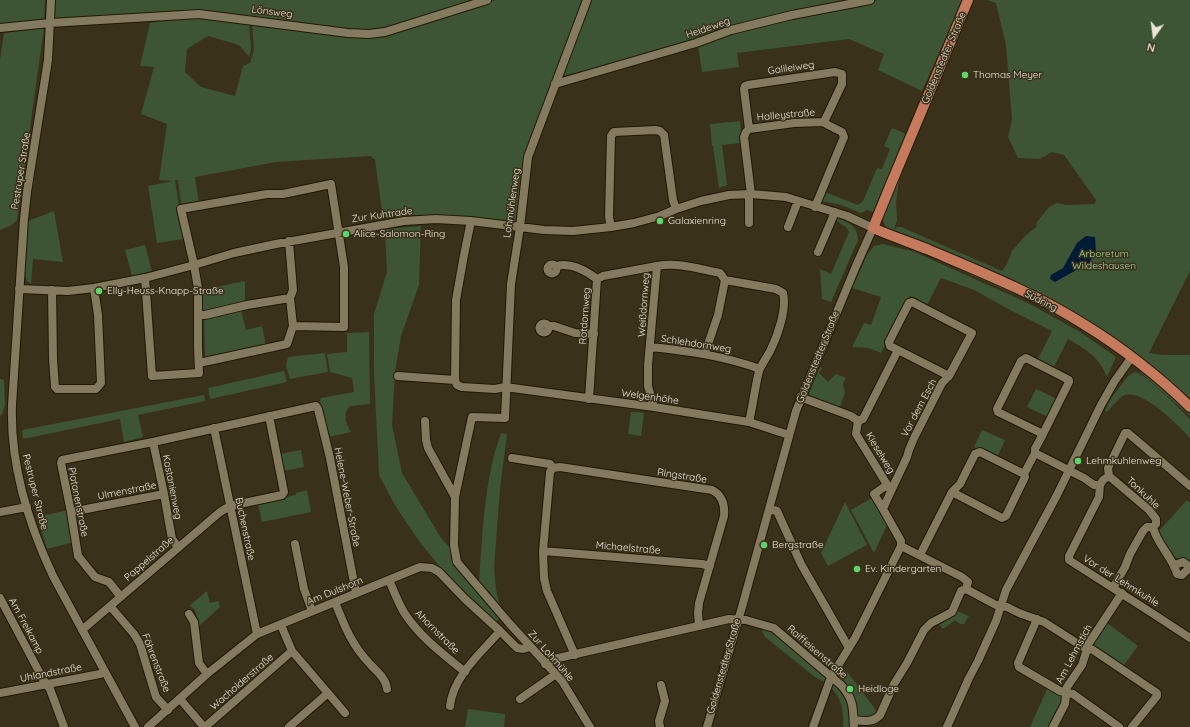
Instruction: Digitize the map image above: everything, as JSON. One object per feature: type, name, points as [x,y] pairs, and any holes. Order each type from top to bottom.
[{"type":"main road","name":"Goldenstedter Straße","points":[[873,228],[968,0]]},
{"type":"main road","name":"Südring","points":[[873,228],[925,248],[1022,291],[1085,325],[1161,381],[1190,408]]},
{"type":"street","name":"Pestruper Straße","points":[[51,0],[48,60],[24,219],[12,418],[17,468],[27,507],[43,555],[135,727]]},
{"type":"street","name":"Lönsweg","points":[[0,28],[50,23],[199,14],[373,34],[385,32],[487,0]]},
{"type":"street","name":"Lohmühlenweg","points":[[505,418],[505,387],[511,284],[520,227],[528,158],[587,0]]},
{"type":"street","name":"Heideweg","points":[[555,84],[694,44],[731,30],[792,15],[870,0]]},
{"type":"street","name":"Galileiweg","points":[[749,129],[744,89],[745,86],[835,72],[842,74],[842,84],[824,122]]},
{"type":"street","name":"Halleystraße","points":[[749,129],[794,123],[824,122]]},
{"type":"street","points":[[815,207],[844,137],[842,132],[828,126],[824,122]]},
{"type":"street","points":[[749,129],[744,137],[750,194],[749,223]]},
{"type":"street","points":[[611,227],[609,217],[611,136],[614,132],[655,130],[660,131],[664,135],[673,200],[676,209]]},
{"type":"street","points":[[145,278],[152,376],[200,373],[198,288],[181,208],[267,194],[283,194],[330,184],[344,267],[344,327],[293,326]]},
{"type":"street","name":"Zur Kuhtrade","points":[[19,289],[68,291],[94,288],[145,278],[234,253],[404,220],[419,219],[471,221],[544,230],[573,231],[611,227],[660,216],[701,201],[729,195],[750,194],[782,196],[835,212],[873,228]]},
{"type":"street","points":[[788,227],[798,201]]},
{"type":"street","points":[[818,252],[835,212]]},
{"type":"street","points":[[398,376],[455,380],[456,300],[471,221]]},
{"type":"street","name":"Goldenstedter Straße","points":[[707,727],[800,397],[873,228]]},
{"type":"street","points":[[199,363],[286,344],[293,326],[290,298],[293,290],[288,242]]},
{"type":"street","points":[[657,266],[667,264],[720,273],[725,280],[776,289],[783,293],[785,299],[781,322],[771,350],[760,369],[749,422]]},
{"type":"street","name":"Rotdornweg","points":[[556,266],[561,265],[582,268],[597,279],[589,399]]},
{"type":"street","name":"Weißdornweg","points":[[597,279],[603,276],[657,266],[651,347],[648,365],[648,386],[654,407]]},
{"type":"street","points":[[705,354],[718,315],[725,280]]},
{"type":"street","points":[[52,290],[55,387],[57,389],[96,389],[101,383],[98,315],[94,288]]},
{"type":"street","points":[[198,315],[205,315],[247,304],[290,298]]},
{"type":"street","points":[[800,397],[852,416],[858,421],[863,420],[898,350],[890,346],[889,342],[909,303],[912,302],[972,333],[949,376]]},
{"type":"street","points":[[549,326],[575,332],[594,334]]},
{"type":"street","name":"Schlehdornweg","points":[[651,347],[705,354],[736,361],[760,369]]},
{"type":"street","name":"Vor dem Esch","points":[[889,488],[907,457],[908,450],[942,383],[949,376],[898,350]]},
{"type":"street","points":[[952,492],[1002,518],[1006,516],[1025,478],[1024,474],[1035,453],[1035,449],[1043,434],[1069,382],[1069,380],[1026,358],[1021,361],[997,409],[998,412],[1043,434]]},
{"type":"street","points":[[951,726],[968,678],[988,640],[1006,590],[1069,471],[1101,405],[1114,382],[1131,358]]},
{"type":"street","name":"Welgenhöhe","points":[[455,380],[457,385],[462,387],[496,389],[505,387],[654,407],[749,422],[789,435]]},
{"type":"street","name":"Helene-Weber-Straße","points":[[269,416],[316,406],[318,409],[330,458],[356,593]]},
{"type":"street","points":[[152,442],[269,416],[284,492],[282,495],[230,506]]},
{"type":"street","name":"Zur Lohmühle","points":[[505,418],[472,417],[455,497],[454,545],[457,562],[530,647],[562,681],[589,727]]},
{"type":"street","points":[[425,421],[428,448],[455,497]]},
{"type":"street","name":"Kieselweg","points":[[858,421],[856,434],[889,488],[874,494],[901,541],[901,546]]},
{"type":"street","name":"Buchenstraße","points":[[214,428],[257,634]]},
{"type":"street","name":"Vor der Lehmkuhle","points":[[1190,486],[1128,433],[1125,433],[1108,468],[1109,476],[1103,480],[1100,486],[1099,498],[1069,556],[1069,560],[1190,638]]},
{"type":"street","name":"Kastanienweg","points":[[152,442],[164,494],[172,539],[178,547]]},
{"type":"street","name":"Platanenstraße","points":[[121,597],[109,582],[95,577],[78,556],[71,512],[60,463],[62,460],[152,442]]},
{"type":"street","points":[[920,555],[952,492],[960,484],[975,454],[980,452],[1024,474]]},
{"type":"street","points":[[1035,453],[1094,485],[1100,486]]},
{"type":"street","name":"Ringstraße","points":[[512,458],[550,464],[553,468],[567,468],[712,490],[718,493],[724,502],[725,510],[699,603],[698,614],[700,626]]},
{"type":"street","points":[[553,468],[550,472],[543,551],[544,578],[547,591],[574,655]]},
{"type":"street","name":"Tonkuhle","points":[[1109,476],[1149,510],[1156,519],[1156,524],[1153,528],[1154,535],[1175,565]]},
{"type":"street","points":[[883,509],[889,488]]},
{"type":"street","name":"Ulmenstraße","points":[[71,512],[164,494]]},
{"type":"street","name":"Pappelstraße","points":[[82,630],[178,547],[220,512],[230,506]]},
{"type":"street","points":[[0,512],[27,507]]},
{"type":"street","points":[[769,509],[777,512],[801,564],[849,648]]},
{"type":"street","points":[[1113,588],[1143,531],[1147,527],[1153,528]]},
{"type":"street","points":[[295,544],[304,589],[312,611]]},
{"type":"street","points":[[813,727],[831,677],[849,648],[901,546],[962,577],[968,582],[966,588],[961,591],[952,612],[931,623],[924,630],[894,684],[880,715],[876,719],[854,724]]},
{"type":"street","name":"Michaelstraße","points":[[543,551],[702,564],[710,566]]},
{"type":"street","name":"Am Dulshorn","points":[[148,727],[207,674],[257,634],[420,567],[432,568],[439,572],[465,600],[517,648],[523,649],[530,647]]},
{"type":"street","name":"Ahornstraße","points":[[389,580],[402,608],[418,630],[465,672]]},
{"type":"street","points":[[966,588],[986,600],[1044,622],[1083,647],[1093,650],[1157,693],[1157,696],[1132,727]]},
{"type":"street","name":"Am Lehmstich","points":[[1053,727],[1065,704],[1066,687],[1082,665],[1089,643],[1122,594]]},
{"type":"street","name":"Am Freikamp","points":[[0,598],[50,689],[64,727]]},
{"type":"street","points":[[336,602],[344,626],[353,644],[386,682],[387,689]]},
{"type":"street","name":"Föhrenstraße","points":[[110,606],[134,634],[140,644],[156,697],[168,710]]},
{"type":"street","points":[[189,614],[194,622],[199,663],[207,674]]},
{"type":"street","points":[[545,664],[554,659],[729,619],[738,619]]},
{"type":"street","name":"Raiffeisenstraße","points":[[738,619],[774,628],[847,691],[854,707],[854,724]]},
{"type":"street","points":[[1037,619],[1018,663],[1019,667],[1060,692],[1073,694],[1119,727]]},
{"type":"street","points":[[281,624],[292,651],[346,713]]},
{"type":"street","points":[[450,706],[453,693],[465,672],[500,631]]},
{"type":"street","name":"Wacholderstraße","points":[[204,727],[292,651]]},
{"type":"street","name":"Uhlandstraße","points":[[0,693],[106,672]]},
{"type":"street","points":[[520,699],[556,674]]},
{"type":"street","points":[[660,727],[658,721],[665,702],[661,686]]},
{"type":"street","points":[[288,727],[328,693]]},
{"type":"street","points":[[180,699],[204,727]]},
{"type":"green space","points":[[0,0],[45,0],[44,21],[0,25]]},
{"type":"green space","points":[[54,0],[480,0],[387,29],[368,31],[199,11],[53,22]]},
{"type":"green space","points":[[495,0],[584,0],[529,147],[522,171],[516,223],[435,215],[405,215],[383,218],[375,160],[370,156],[276,162],[195,177],[199,203],[184,205],[181,203],[178,180],[175,180],[184,239],[157,243],[148,186],[173,181],[159,180],[167,124],[141,114],[154,67],[140,66],[150,23],[199,15],[249,21],[251,49],[249,57],[239,45],[208,36],[187,49],[185,72],[201,87],[235,96],[243,66],[250,63],[254,50],[252,22],[383,37]]},
{"type":"green space","points":[[592,0],[864,0],[559,77]]},
{"type":"green space","points":[[878,0],[963,0],[922,91],[878,70],[884,54],[849,39],[737,53],[739,67],[702,72],[698,45],[714,39],[804,14]]},
{"type":"green space","name":"Arboretum Wildeshausen","points":[[987,0],[1190,0],[1190,271],[1149,353],[1163,355],[1190,355],[1190,403],[1118,342],[930,244],[895,233],[883,222],[884,211],[900,173],[896,202],[897,220],[894,230],[897,227],[901,227],[1002,271],[1007,264],[1012,251],[1025,236],[1036,227],[1037,222],[1049,207],[1057,203],[1066,205],[1095,204],[1096,200],[1064,155],[1052,152],[1040,159],[1018,158],[1008,137],[1012,120],[1006,45],[996,3]]},
{"type":"green space","points":[[44,28],[17,220],[12,225],[0,230],[0,60],[4,33]]},
{"type":"green space","points":[[740,121],[742,143],[722,145],[727,185],[719,188],[710,124]]},
{"type":"green space","points":[[892,128],[904,133],[905,135],[873,212],[867,210],[861,213],[841,205],[822,201],[825,192],[858,205],[863,201],[877,168],[882,169],[890,149],[884,146]]},
{"type":"green space","points":[[54,211],[63,262],[33,259],[31,284],[27,281],[24,273],[28,221]]},
{"type":"green space","points":[[837,218],[852,225],[858,235],[858,240],[831,302],[822,299],[820,269],[831,274],[849,232],[847,228],[837,221]]},
{"type":"green space","points":[[421,226],[419,285],[401,336],[395,372],[392,425],[402,473],[441,538],[452,550],[501,617],[496,623],[451,581],[419,541],[396,507],[379,475],[374,374],[374,314],[387,272],[385,229]]},
{"type":"green space","points":[[883,244],[915,252],[1030,304],[1080,332],[1116,357],[1107,377],[1100,364],[1091,354],[1081,346],[1068,339],[1053,369],[1037,361],[1052,331],[974,290],[941,278],[926,307],[916,302],[918,299],[910,296],[881,353],[869,348],[852,347],[864,323],[871,325],[881,297],[852,288],[867,255],[874,246]]},
{"type":"green space","points":[[145,245],[152,271],[132,276],[125,250]]},
{"type":"green space","points":[[932,257],[939,258],[1031,299],[1084,329],[1116,352],[1082,330],[1030,301]]},
{"type":"green space","points":[[244,281],[244,302],[205,311],[202,309],[201,293],[203,290]]},
{"type":"green space","points":[[241,310],[246,330],[262,326],[266,346],[205,359],[204,319]]},
{"type":"green space","points":[[369,332],[370,404],[350,406],[345,416],[351,432],[329,437],[327,436],[320,400],[321,398],[354,392],[352,378],[330,372],[327,354],[347,352],[347,333]]},
{"type":"green space","points":[[325,353],[328,372],[290,379],[286,366],[288,357]]},
{"type":"green space","points":[[819,367],[822,368],[819,373],[828,382],[836,374],[846,378],[843,384],[845,393],[839,409],[811,398],[809,393]]},
{"type":"green space","points":[[284,371],[287,382],[210,399],[208,388]]},
{"type":"green space","points":[[1139,371],[1165,390],[1190,414],[1190,416]]},
{"type":"green space","points":[[1135,372],[1155,385],[1190,419],[1190,438],[1151,403],[1133,395],[1123,396],[1107,412],[1105,410],[1112,397],[1128,376]]},
{"type":"green space","points":[[0,379],[4,380],[5,405],[2,415],[0,416]]},
{"type":"green space","points":[[1036,389],[1057,399],[1048,417],[1027,407]]},
{"type":"green space","points":[[204,395],[205,401],[138,415],[143,437],[124,442],[120,419],[23,439],[22,430]]},
{"type":"green space","points":[[631,412],[644,413],[641,436],[628,434]]},
{"type":"green space","points":[[982,430],[1005,440],[997,458],[974,447]]},
{"type":"green space","points":[[501,433],[507,434],[500,489],[494,568],[496,589],[500,607],[479,581],[485,506],[491,469]]},
{"type":"green space","points":[[301,450],[304,467],[283,471],[280,454]]},
{"type":"green space","points":[[307,490],[311,512],[262,522],[258,503],[296,495],[296,493]]},
{"type":"green space","points":[[872,498],[887,525],[874,553],[851,510]]},
{"type":"green space","points":[[1186,501],[1190,502],[1190,562],[1184,558],[1176,558],[1158,534]]},
{"type":"green space","points":[[845,502],[867,545],[828,566],[821,553]]},
{"type":"green space","points":[[68,510],[74,542],[47,549],[37,517]]},
{"type":"green space","points":[[207,591],[210,603],[218,601],[220,607],[198,627],[196,611],[189,606]]},
{"type":"green space","points":[[955,610],[969,616],[964,624],[960,624],[955,620],[943,629],[939,624],[950,618]]},
{"type":"green space","points":[[1107,623],[1138,646],[1122,666],[1093,647],[1093,643]]},
{"type":"green space","points":[[766,629],[777,635],[826,678],[826,683],[815,677],[765,637],[762,631]]},
{"type":"green space","points":[[841,668],[849,674],[878,713],[873,718],[858,718],[857,705],[852,694],[836,676],[838,669]]},
{"type":"green space","points":[[834,683],[848,699],[850,727],[843,727],[842,706],[838,696],[831,688],[831,684]]},
{"type":"green space","points":[[1048,687],[1061,695],[1064,701],[1050,727],[1030,727]]},
{"type":"green space","points":[[468,709],[505,714],[504,727],[465,727]]},
{"type":"water","points":[[1086,236],[1095,237],[1096,252],[1089,263],[1055,282],[1050,279],[1051,275],[1063,268],[1077,243]]},
{"type":"place","name":"Thomas Meyer","points":[[965,75]]},
{"type":"place","name":"Galaxienring","points":[[660,221]]},
{"type":"place","name":"Alice-Salomon-Ring","points":[[346,234]]},
{"type":"place","name":"Elly-Heuss-Knapp-Straße","points":[[99,291]]},
{"type":"place","name":"Lehmkuhlenweg","points":[[1078,461]]},
{"type":"place","name":"Bergstraße","points":[[764,545]]},
{"type":"place","name":"Ev. Kindergarten","points":[[857,569]]},
{"type":"place","name":"Heidloge","points":[[850,689]]}]
